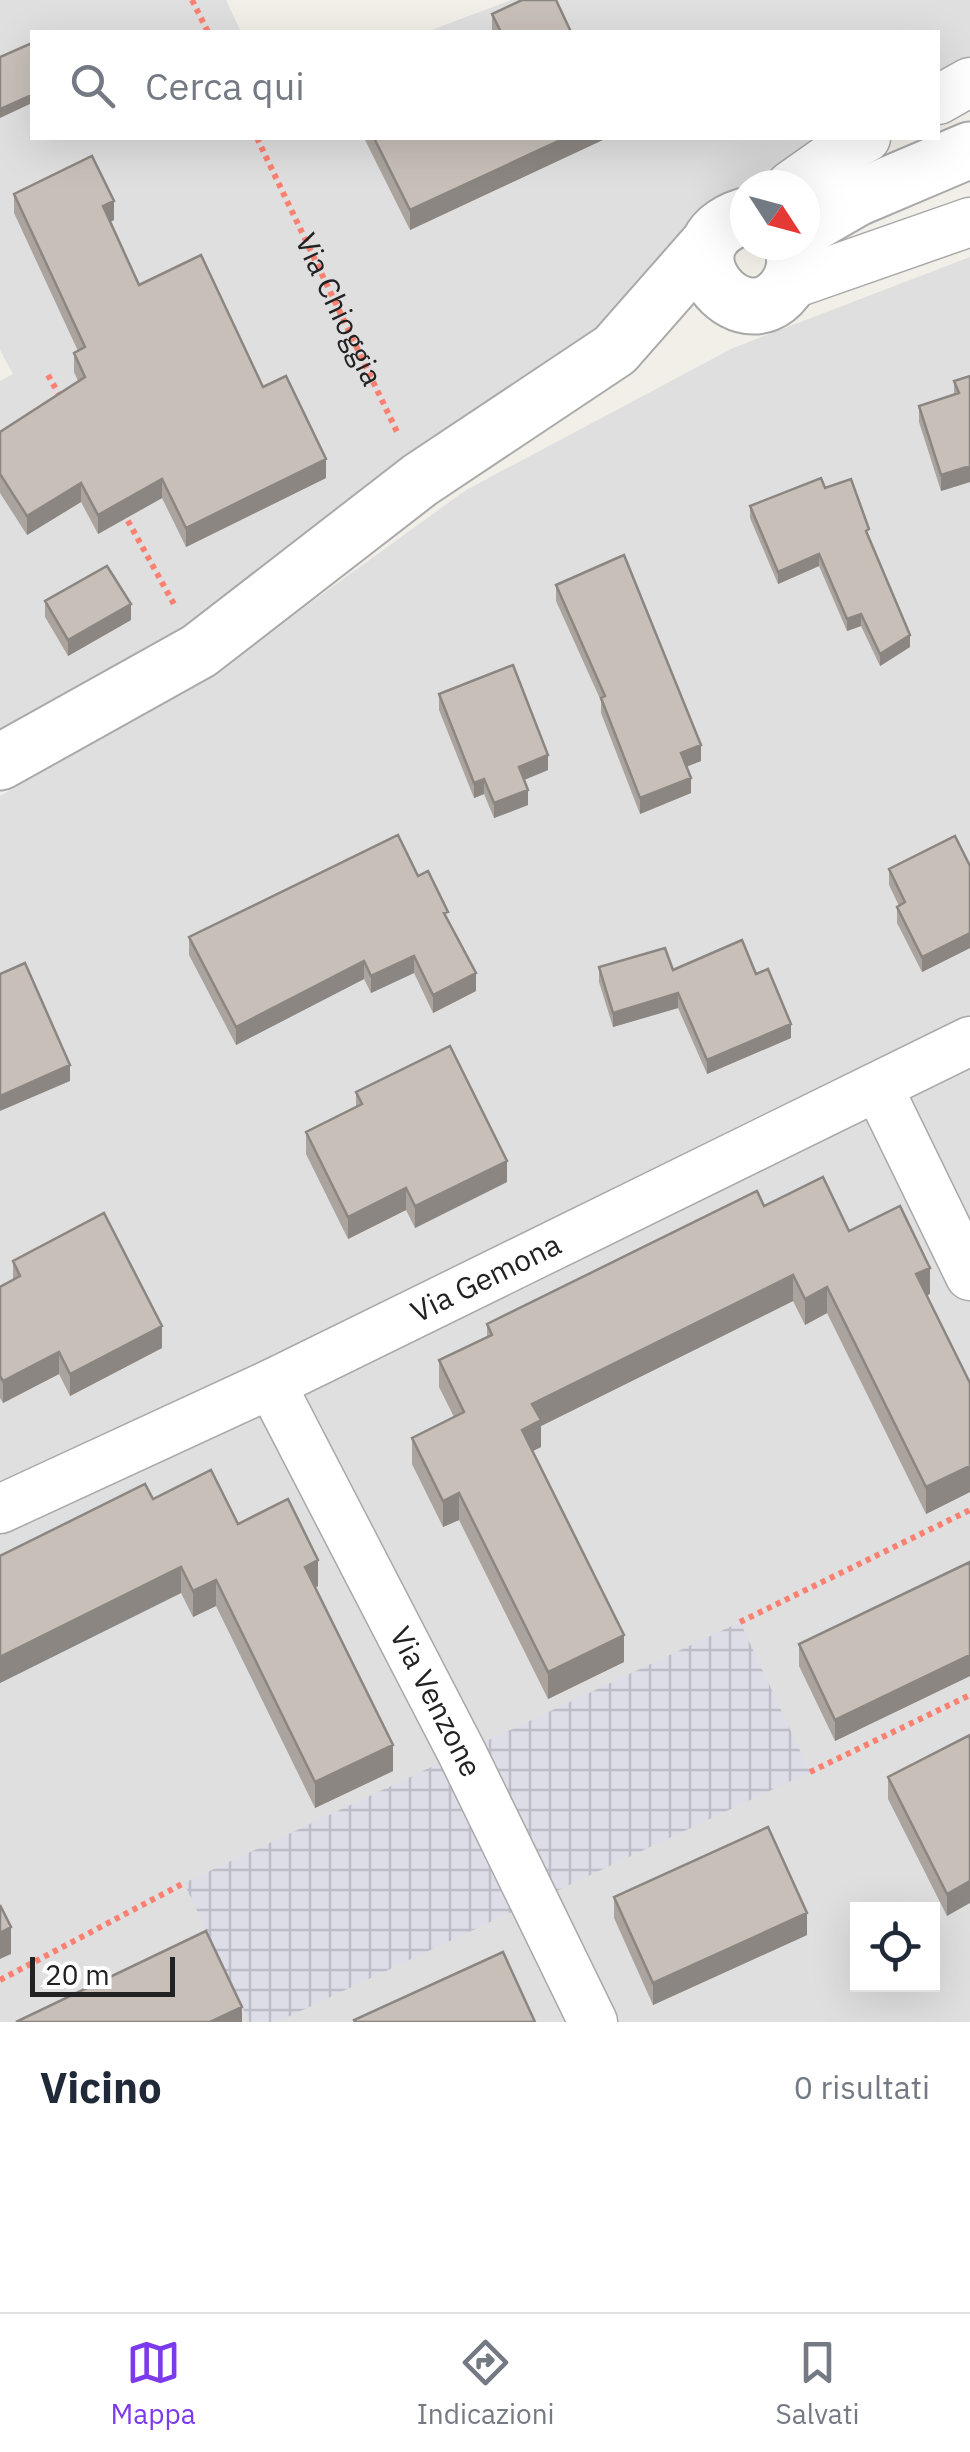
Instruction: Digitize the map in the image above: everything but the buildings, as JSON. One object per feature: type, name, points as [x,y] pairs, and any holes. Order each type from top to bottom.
[{"type":"street","points":[[940,99],[970,82]]},
{"type":"street","points":[[812,170],[862,140]]},
{"type":"street","points":[[820,219],[857,198],[970,150]]},
{"type":"street","points":[[730,232],[707,270],[720,294],[970,222]]},
{"type":"street","points":[[615,350],[730,228]]},
{"type":"street","points":[[0,762],[199,652],[420,480],[615,350],[775,279]]},
{"type":"street","name":"Via Gemona","points":[[0,1509],[272,1384],[970,1042]]},
{"type":"street","points":[[878,1087],[970,1276]]},
{"type":"street","name":"Via Venzone","points":[[272,1384],[462,1753],[593,2022]]},
{"type":"path","points":[[192,0],[207,30]]},
{"type":"path","name":"Via Chioggia","points":[[259,140],[420,480]]},
{"type":"path","points":[[48,374],[67,409]]},
{"type":"path","points":[[114,496],[199,652]]},
{"type":"path","points":[[740,1622],[970,1510]]},
{"type":"path","points":[[810,1772],[970,1696]]},
{"type":"path","points":[[0,1980],[184,1884]]},
{"type":"shaded area","points":[[0,0],[226,0],[240,30],[30,30],[30,140],[815,140],[772,170],[730,170],[730,200],[684,233],[589,348],[224,614],[0,743],[0,381],[13,374],[0,350]]},
{"type":"shaded area","points":[[511,0],[970,0],[970,62],[940,77],[940,30],[431,30]]},
{"type":"shaded area","points":[[970,257],[970,2022],[0,2022],[0,796],[201,682],[466,490],[733,348]]},
{"type":"shaded area","points":[[740,1622],[810,1772],[277,2022],[249,2022],[184,1883]]}]
